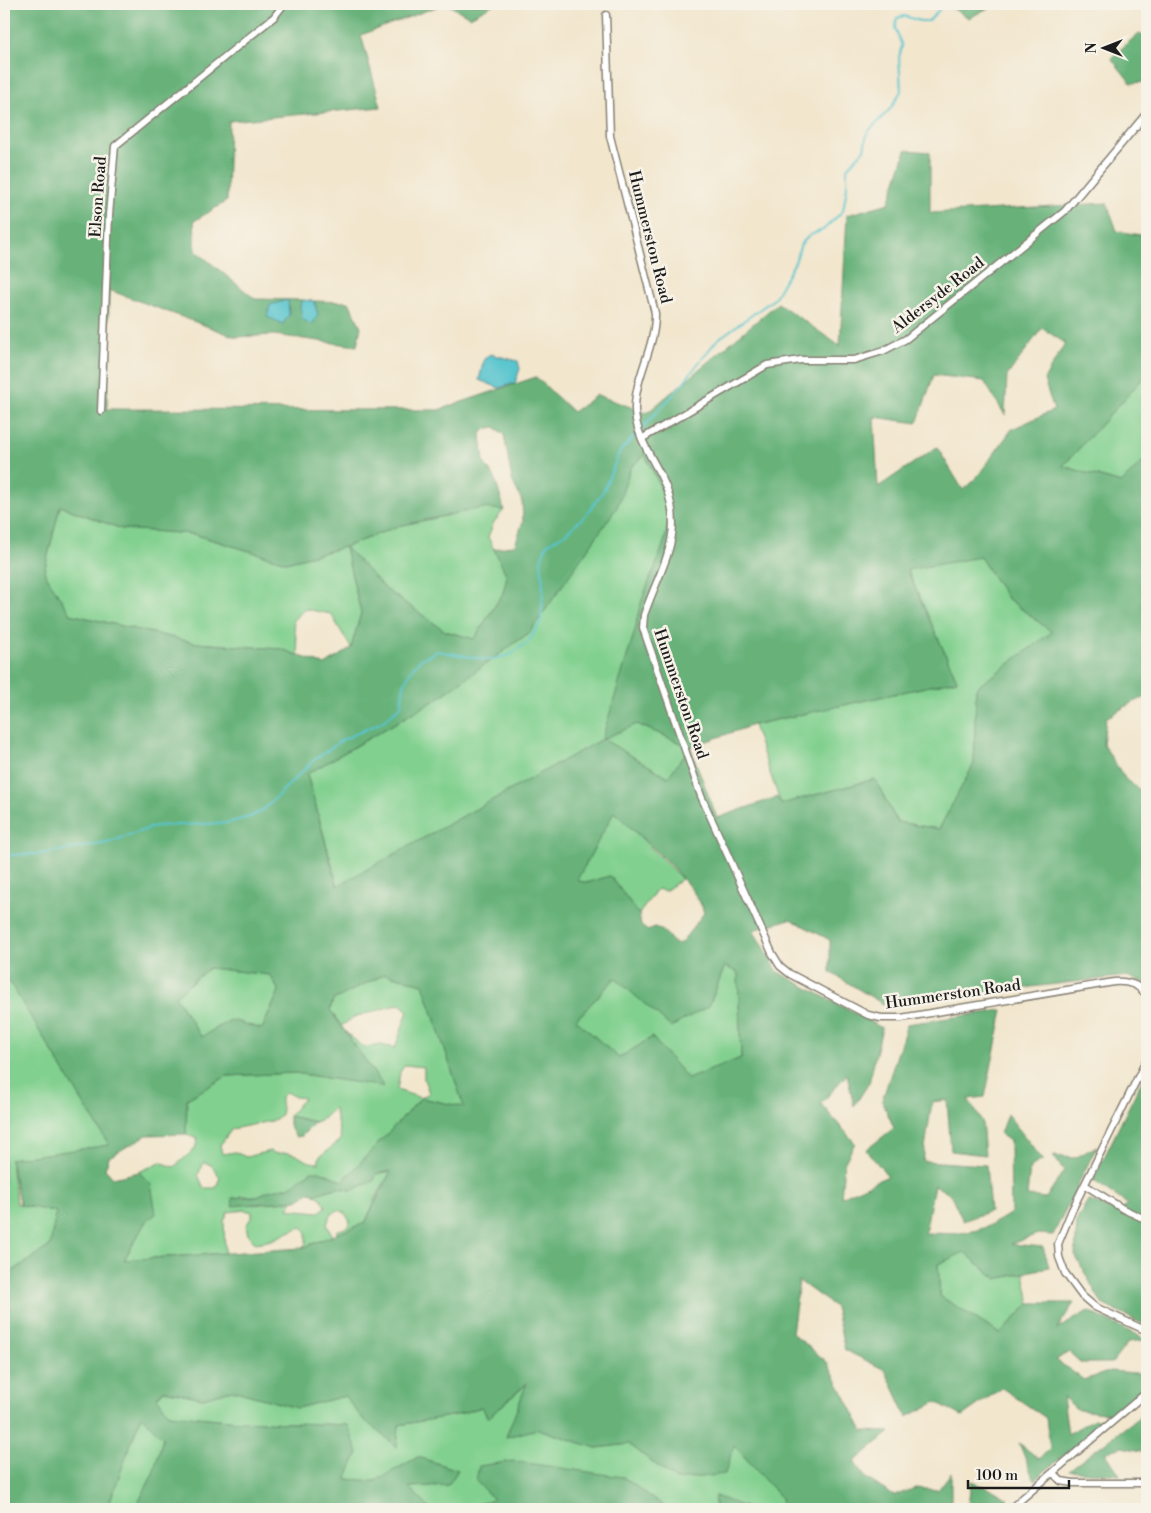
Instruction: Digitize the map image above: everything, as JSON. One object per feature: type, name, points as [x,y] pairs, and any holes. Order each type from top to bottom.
[{"type":"street","name":"Elson Road","points":[[101,411],[109,215],[115,146],[274,17],[284,4]]},
{"type":"street","name":"Hummerston Road","points":[[606,14],[610,136],[655,313],[654,334],[635,406],[635,418],[671,500],[674,518],[670,547],[644,615],[646,638],[702,796],[772,953],[780,966],[796,977],[868,1015],[881,1018],[901,1018],[1114,982],[1129,982],[1137,986],[1147,996]]},
{"type":"street","name":"Aldersyde Road","points":[[643,438],[767,365],[800,360],[854,360],[883,351],[906,339],[1065,211],[1147,113]]},
{"type":"street","points":[[1147,1059],[1059,1238],[1059,1257],[1065,1272],[1074,1287],[1087,1301],[1147,1331]]},
{"type":"street","points":[[1084,1185],[1123,1209],[1147,1220]]},
{"type":"street","points":[[1010,1509],[1147,1392]]},
{"type":"street","points":[[1053,1473],[1061,1480],[1073,1483],[1147,1483]]},
{"type":"green space","points":[[4,4],[444,4],[361,35],[381,107],[229,121],[227,201],[194,221],[196,251],[255,299],[303,300],[300,306],[318,315],[314,301],[349,302],[361,327],[357,346],[274,335],[236,337],[109,290],[107,409],[438,410],[536,377],[573,412],[597,395],[647,413],[778,303],[840,346],[847,215],[889,203],[906,150],[930,152],[930,213],[1107,203],[1117,231],[1147,236],[1147,374],[1063,466],[1121,483],[1147,458],[1147,697],[1133,702],[1106,718],[1103,744],[1126,780],[1147,795],[1147,984],[1127,976],[883,1004],[830,972],[830,940],[790,919],[753,930],[778,972],[882,1028],[869,1083],[854,1106],[847,1074],[821,1104],[855,1143],[844,1164],[841,1197],[888,1176],[866,1150],[894,1128],[882,1101],[907,1024],[1003,1010],[985,1097],[968,1099],[982,1121],[985,1155],[951,1151],[947,1100],[932,1102],[923,1161],[986,1165],[990,1211],[963,1221],[951,1195],[934,1185],[925,1233],[970,1232],[989,1226],[1011,1213],[1010,1141],[1000,1134],[1007,1114],[1043,1160],[1030,1167],[1027,1196],[1046,1198],[1064,1170],[1053,1156],[1075,1158],[1097,1146],[1053,1235],[1038,1234],[1011,1244],[1043,1247],[1049,1267],[997,1279],[964,1252],[938,1264],[940,1296],[1000,1334],[1030,1303],[1074,1303],[1056,1330],[1088,1311],[1147,1340],[1128,1342],[1112,1363],[1081,1363],[1069,1352],[1056,1360],[1084,1380],[1111,1371],[1147,1374],[1147,1384],[1112,1414],[1078,1410],[1063,1397],[1068,1434],[1094,1419],[1105,1422],[1034,1480],[1019,1443],[1039,1459],[1050,1449],[1046,1418],[1002,1388],[962,1416],[936,1402],[907,1417],[885,1370],[845,1350],[835,1307],[799,1281],[792,1333],[827,1362],[863,1431],[890,1432],[854,1462],[866,1478],[894,1496],[915,1488],[938,1490],[951,1473],[951,1504],[968,1506],[971,1482],[995,1491],[1008,1499],[996,1509],[782,1509],[781,1498],[734,1445],[725,1474],[676,1480],[629,1444],[596,1448],[538,1429],[506,1437],[527,1383],[488,1418],[482,1407],[456,1415],[399,1425],[397,1447],[361,1417],[345,1396],[297,1408],[232,1390],[203,1398],[164,1390],[157,1397],[169,1414],[237,1421],[348,1425],[358,1453],[346,1479],[375,1481],[418,1457],[458,1470],[448,1485],[409,1487],[430,1509],[135,1509],[153,1474],[163,1438],[141,1416],[107,1509],[4,1509],[4,1277],[50,1246],[56,1212],[20,1205],[10,1159],[109,1145],[4,973]],"holes":[[[1042,328],[1065,343],[1044,380],[1054,410],[1012,429],[977,477],[963,490],[937,447],[878,487],[874,417],[917,423],[934,375],[984,381],[1005,415],[1007,376]],[[495,427],[504,435],[512,480],[522,501],[523,521],[515,545],[494,549],[507,576],[503,593],[474,639],[445,631],[387,590],[345,547],[398,526],[481,508],[504,510],[495,478],[484,463],[481,434],[485,429]],[[645,455],[668,509],[666,537],[638,612],[636,627],[602,739],[337,886],[307,774],[437,699],[530,632],[617,507],[631,467]],[[60,506],[122,529],[193,534],[286,562],[345,547],[361,613],[351,648],[325,665],[281,649],[196,643],[70,614],[44,572]],[[980,557],[1007,598],[1052,632],[976,688],[974,764],[939,829],[897,822],[875,779],[781,804],[777,797],[717,818],[690,747],[753,725],[957,680],[907,570]],[[637,724],[690,747],[668,777],[603,739]],[[614,812],[679,875],[700,902],[704,913],[681,943],[674,944],[660,929],[654,927],[648,931],[641,926],[639,914],[610,876],[590,882],[577,880]],[[725,966],[738,973],[741,1058],[688,1079],[652,1037],[619,1058],[576,1020],[615,978],[671,1027],[709,1006]],[[209,968],[270,975],[279,991],[262,1029],[231,1020],[201,1037],[175,996]],[[385,974],[423,984],[464,1107],[421,1098],[343,1181],[320,1171],[312,1171],[289,1187],[271,1190],[257,1196],[232,1198],[233,1206],[297,1200],[310,1192],[315,1194],[337,1188],[352,1190],[374,1181],[376,1174],[391,1171],[365,1223],[302,1248],[124,1260],[146,1221],[156,1214],[151,1184],[139,1172],[113,1178],[105,1169],[109,1157],[147,1135],[186,1134],[187,1099],[227,1076],[295,1073],[384,1087],[330,1010],[333,1000]]]},
{"type":"green space","points":[[447,4],[494,4],[470,17]]},
{"type":"green space","points":[[945,4],[996,4],[969,18]]},
{"type":"green space","points":[[1139,33],[1147,39],[1147,82],[1131,83],[1111,58]]},
{"type":"green space","points":[[1147,374],[1147,458],[1121,483],[1063,466]]},
{"type":"green space","points":[[645,455],[668,508],[666,536],[638,613],[636,627],[603,738],[637,724],[690,747],[668,777],[602,739],[338,886],[307,774],[437,699],[530,632],[617,507],[631,467]]},
{"type":"green space","points":[[60,506],[122,529],[193,534],[286,562],[345,547],[398,526],[481,508],[504,510],[494,522],[488,537],[507,576],[503,593],[474,639],[445,631],[387,590],[345,548],[361,613],[351,648],[331,614],[305,609],[293,620],[299,656],[281,649],[196,643],[70,614],[44,572]]},
{"type":"green space","points":[[980,557],[1007,598],[1052,632],[976,688],[974,764],[939,829],[897,822],[875,779],[781,804],[753,725],[957,680],[907,569]]},
{"type":"green space","points":[[614,811],[682,879],[665,891],[657,889],[639,914],[610,876],[589,882],[577,880]]},
{"type":"green space","points":[[725,966],[738,973],[741,1058],[688,1079],[652,1038],[619,1058],[576,1020],[615,978],[709,1006]]},
{"type":"green space","points":[[209,968],[270,975],[279,991],[262,1029],[231,1020],[201,1037],[175,996]]},
{"type":"green space","points":[[4,973],[110,1146],[10,1159],[17,1204],[56,1212],[50,1246],[4,1277]]},
{"type":"green space","points":[[385,974],[423,984],[464,1107],[421,1098],[342,1182],[312,1171],[289,1187],[271,1190],[257,1196],[240,1196],[254,1205],[293,1200],[288,1209],[319,1212],[326,1207],[322,1199],[315,1194],[337,1188],[352,1190],[376,1174],[391,1171],[365,1223],[337,1234],[336,1231],[348,1227],[350,1221],[344,1212],[338,1210],[330,1215],[327,1225],[332,1236],[302,1248],[306,1243],[306,1232],[302,1227],[275,1239],[255,1243],[248,1235],[246,1225],[252,1217],[252,1212],[245,1210],[228,1212],[224,1221],[225,1253],[124,1260],[146,1221],[151,1184],[139,1172],[160,1162],[174,1167],[195,1149],[198,1138],[186,1134],[187,1099],[227,1076],[295,1073],[383,1086],[345,1031],[363,1047],[381,1045],[395,1048],[408,1011],[400,1004],[354,1017],[341,1026],[330,1010],[333,1000]],"holes":[[[405,1065],[424,1067],[424,1079],[429,1093],[421,1098],[397,1090],[400,1072]],[[286,1092],[295,1097],[304,1098],[289,1116],[315,1122],[324,1118],[334,1108],[341,1140],[319,1157],[319,1163],[309,1162],[293,1154],[277,1154],[270,1151],[246,1157],[235,1152],[222,1154],[220,1145],[232,1129],[276,1120],[282,1112],[281,1097]],[[204,1162],[211,1165],[220,1177],[216,1188],[204,1188],[198,1175]]]},
{"type":"green space","points":[[1147,1070],[1147,1326],[1102,1304],[1075,1255],[1077,1220],[1088,1200],[1120,1213],[1127,1204],[1093,1180]]},
{"type":"green space","points":[[289,1116],[315,1122],[302,1136],[296,1137],[289,1126]]},
{"type":"green space","points":[[964,1252],[997,1279],[1024,1273],[1030,1303],[1000,1334],[940,1296],[938,1264]]},
{"type":"green space","points":[[528,1383],[507,1436],[538,1429],[596,1448],[629,1444],[676,1480],[734,1445],[781,1498],[783,1508],[747,1509],[715,1496],[715,1509],[668,1509],[623,1477],[455,1509],[430,1509],[408,1487],[448,1485],[458,1470],[418,1457],[375,1481],[345,1479],[347,1425],[237,1421],[169,1414],[157,1398],[164,1390],[203,1398],[232,1390],[297,1408],[345,1396],[361,1417],[397,1447],[399,1425],[456,1415],[482,1407],[488,1418]]},
{"type":"green space","points":[[1147,1411],[1146,1452],[1122,1447],[1105,1452],[1120,1475],[1069,1470]]},
{"type":"green space","points":[[141,1415],[163,1438],[153,1474],[135,1509],[107,1509]]},
{"type":"green space","points":[[513,1461],[623,1477],[668,1509],[455,1509],[494,1500],[476,1481],[479,1466]]},
{"type":"green space","points":[[715,1496],[745,1507],[747,1509],[715,1509]]},
{"type":"water","points":[[288,300],[289,315],[283,324],[267,317],[270,305]]},
{"type":"water","points":[[303,300],[314,301],[318,315],[312,325],[302,319],[300,306]]},
{"type":"water","points":[[490,354],[518,361],[520,369],[515,383],[499,388],[479,380],[484,359]]},
{"type":"waterway","points":[[641,429],[674,394],[717,340],[774,299],[795,262],[801,244],[810,235],[823,230],[843,211],[847,187],[847,168],[864,150],[867,133],[891,108],[901,91],[899,57],[902,46],[895,28],[897,18],[904,16],[920,21],[929,21],[944,4]]},
{"type":"waterway","points":[[4,855],[40,854],[107,843],[156,826],[227,823],[250,817],[263,810],[314,760],[342,740],[382,722],[401,706],[404,685],[411,670],[421,659],[437,651],[488,660],[510,655],[529,641],[541,621],[543,587],[541,560],[547,544],[566,533],[586,515],[604,490],[619,453],[638,432]]}]
